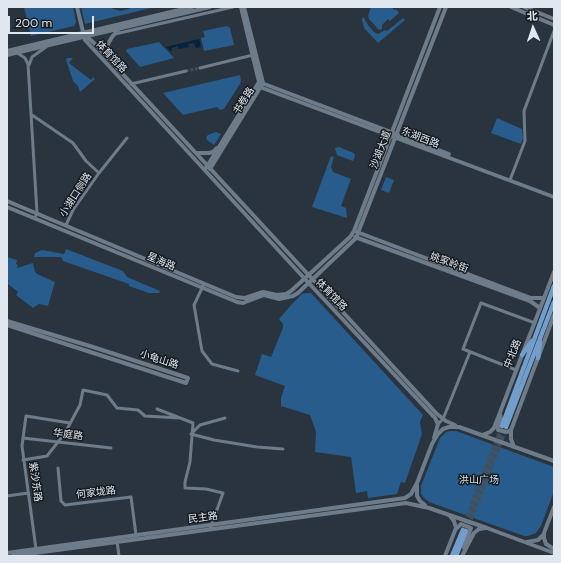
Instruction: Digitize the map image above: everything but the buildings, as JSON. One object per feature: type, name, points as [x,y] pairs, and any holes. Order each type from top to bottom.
[{"type":"main road","points":[[76,7],[84,35]]},
{"type":"main road","points":[[7,55],[192,7]]},
{"type":"main road","points":[[7,51],[210,7]]},
{"type":"main road","name":"书卷路","points":[[209,167],[220,145],[260,84],[243,7]]},
{"type":"main road","name":"书卷路","points":[[206,171],[215,160],[260,84],[243,7]]},
{"type":"main road","name":"沙湖大道","points":[[304,278],[355,233],[440,7]]},
{"type":"main road","name":"沙湖大道","points":[[393,135],[446,7]]},
{"type":"main road","points":[[511,7],[554,25]]},
{"type":"main road","points":[[524,7],[554,19]]},
{"type":"main road","points":[[111,62],[107,47],[109,40],[121,27]]},
{"type":"main road","name":"体育馆路","points":[[84,35],[111,62],[418,394],[443,419],[480,435],[554,461]]},
{"type":"main road","name":"体育馆路","points":[[84,35],[85,40],[90,46],[308,283],[433,415],[438,424]]},
{"type":"main road","name":"东湖西路","points":[[260,84],[554,196]]},
{"type":"main road","points":[[196,153],[211,153],[220,145]]},
{"type":"main road","points":[[215,160],[215,168],[218,177]]},
{"type":"main road","name":"星海路","points":[[7,201],[235,297],[243,298],[263,292],[278,295],[286,294],[304,278]]},
{"type":"main road","name":"星海路","points":[[7,207],[240,303],[264,295],[279,299],[287,298],[298,293],[308,283]]},
{"type":"main road","name":"姚家岭街","points":[[355,233],[356,238],[530,302],[540,308]]},
{"type":"main road","name":"姚家岭街","points":[[355,233],[531,298],[544,298]]},
{"type":"main road","points":[[308,283],[356,238]]},
{"type":"main road","name":"中北路","points":[[480,435],[488,434],[492,431],[554,272]]},
{"type":"main road","name":"中北路","points":[[506,428],[554,286]]},
{"type":"main road","name":"中北路","points":[[539,333],[554,302]]},
{"type":"main road","points":[[500,413],[501,419],[498,430],[507,432],[506,428],[538,358],[554,315]]},
{"type":"main road","name":"小龟山路","points":[[7,321],[188,378],[186,383],[7,325]]},
{"type":"main road","points":[[522,356],[539,333]]},
{"type":"main road","points":[[538,358],[539,333]]},
{"type":"main road","points":[[401,501],[409,496],[417,483],[438,424]]},
{"type":"main road","points":[[432,444],[442,429],[451,426],[459,427]]},
{"type":"main road","points":[[506,428],[514,447]]},
{"type":"main road","points":[[417,483],[416,492],[418,498],[429,508]]},
{"type":"main road","name":"民主路","points":[[13,556],[401,501],[429,508],[527,542],[554,553]]},
{"type":"main road","points":[[527,542],[538,540],[544,533],[554,507]]},
{"type":"main road","points":[[446,514],[456,524],[446,556]]},
{"type":"main road","points":[[455,530],[461,524],[471,528],[464,547],[465,551]]},
{"type":"main road","name":"民主路","points":[[7,553],[136,535],[210,527]]},
{"type":"main road","points":[[462,556],[475,532],[479,529],[487,528]]},
{"type":"main road","points":[[452,556],[464,530],[456,556]]},
{"type":"main road","points":[[544,533],[545,543],[554,550]]},
{"type":"street","points":[[115,34],[233,7]]},
{"type":"street","points":[[511,179],[525,141],[524,111],[554,30]]},
{"type":"street","points":[[29,75],[29,63],[32,57],[49,44]]},
{"type":"street","points":[[16,52],[27,60],[29,75],[37,213],[35,218]]},
{"type":"street","points":[[200,68],[253,55]]},
{"type":"street","points":[[131,84],[186,71]]},
{"type":"street","name":"小湖口侧路","points":[[32,114],[73,143],[86,162],[99,173]]},
{"type":"street","name":"小湖口侧路","points":[[66,225],[73,210],[126,138]]},
{"type":"street","points":[[204,283],[194,305],[202,351],[212,364],[238,371]]},
{"type":"street","points":[[516,370],[463,349],[481,303],[535,323]]},
{"type":"street","points":[[438,424],[443,419],[470,352]]},
{"type":"street","points":[[23,460],[47,456],[58,442],[80,405],[83,390],[107,394],[117,408],[138,410],[145,416],[180,418]]},
{"type":"street","points":[[157,410],[192,423],[190,462],[185,488],[206,489],[223,493],[210,527]]},
{"type":"street","name":"紫沙东路","points":[[36,549],[23,460],[22,446],[26,416],[70,423]]},
{"type":"street","points":[[191,434],[200,425],[225,418]]},
{"type":"street","points":[[191,434],[214,440],[257,447],[284,449]]},
{"type":"street","name":"华庭路","points":[[23,438],[110,448]]},
{"type":"street","name":"何家垅路","points":[[58,468],[61,501],[65,505],[131,497],[136,535]]},
{"type":"street","points":[[7,496],[28,494]]},
{"type":"street","points":[[117,541],[119,556]]},
{"type":"green space","points":[[24,7],[73,7],[76,22],[74,26],[31,36]]},
{"type":"green space","points":[[81,7],[108,7],[120,11],[133,7],[155,7],[85,24]]},
{"type":"green space","points":[[371,7],[392,7],[399,13],[390,21],[388,19],[382,25],[382,29],[379,30],[369,19],[368,16]]},
{"type":"green space","points":[[363,17],[375,33],[378,34],[385,30],[387,31],[403,18],[405,20],[378,43],[364,28],[362,20]]},
{"type":"green space","points":[[227,26],[230,28],[234,45],[204,51],[201,38],[205,37],[203,31]]},
{"type":"green space","points":[[159,42],[174,58],[140,67],[126,51],[127,49]]},
{"type":"green space","points":[[67,58],[73,58],[69,63],[91,80],[93,77],[95,79],[80,92],[78,86],[73,81],[66,60]]},
{"type":"green space","points":[[240,75],[241,82],[224,109],[220,110],[217,107],[183,115],[163,93]]},
{"type":"green space","points":[[497,118],[522,129],[523,138],[521,144],[491,133]]},
{"type":"green space","points":[[216,132],[221,134],[214,145],[207,140],[206,137]]},
{"type":"green space","points":[[339,147],[354,153],[355,156],[353,161],[337,155],[335,148]]},
{"type":"green space","points":[[331,156],[334,157],[331,167],[333,172],[351,179],[341,206],[346,208],[347,218],[312,207]]},
{"type":"green space","points":[[386,177],[394,180],[389,193],[381,190]]},
{"type":"green space","points":[[66,249],[123,271],[127,277],[160,291],[159,293],[149,293],[129,286],[129,284],[63,261],[60,257],[34,257],[35,253],[42,250],[64,254]]},
{"type":"green space","points":[[7,257],[17,260],[17,268],[33,263],[37,274],[55,282],[48,306],[39,304],[33,308],[16,295],[18,292],[7,283],[9,281],[7,279]]},
{"type":"green space","points":[[311,293],[423,415],[420,422],[422,434],[405,483],[401,482],[397,494],[368,498],[367,491],[356,493],[351,457],[315,452],[316,432],[310,415],[281,406],[281,398],[285,386],[255,375],[262,354],[271,357],[283,328],[283,324],[279,319],[302,294]]},
{"type":"green space","name":"洪山广场","points":[[456,431],[554,467],[554,491],[541,526],[536,533],[524,536],[429,502],[423,497],[421,494],[421,486],[440,438],[446,432]]},
{"type":"shaded area","points":[[199,39],[201,47],[196,48],[194,43],[188,44],[189,47],[178,49],[178,46],[172,48],[172,51],[170,51],[166,47]]},
{"type":"tunnel","points":[[186,71],[200,68]]},
{"type":"tunnel","points":[[463,529],[502,427]]},
{"type":"tunnel","points":[[466,531],[506,428]]}]
